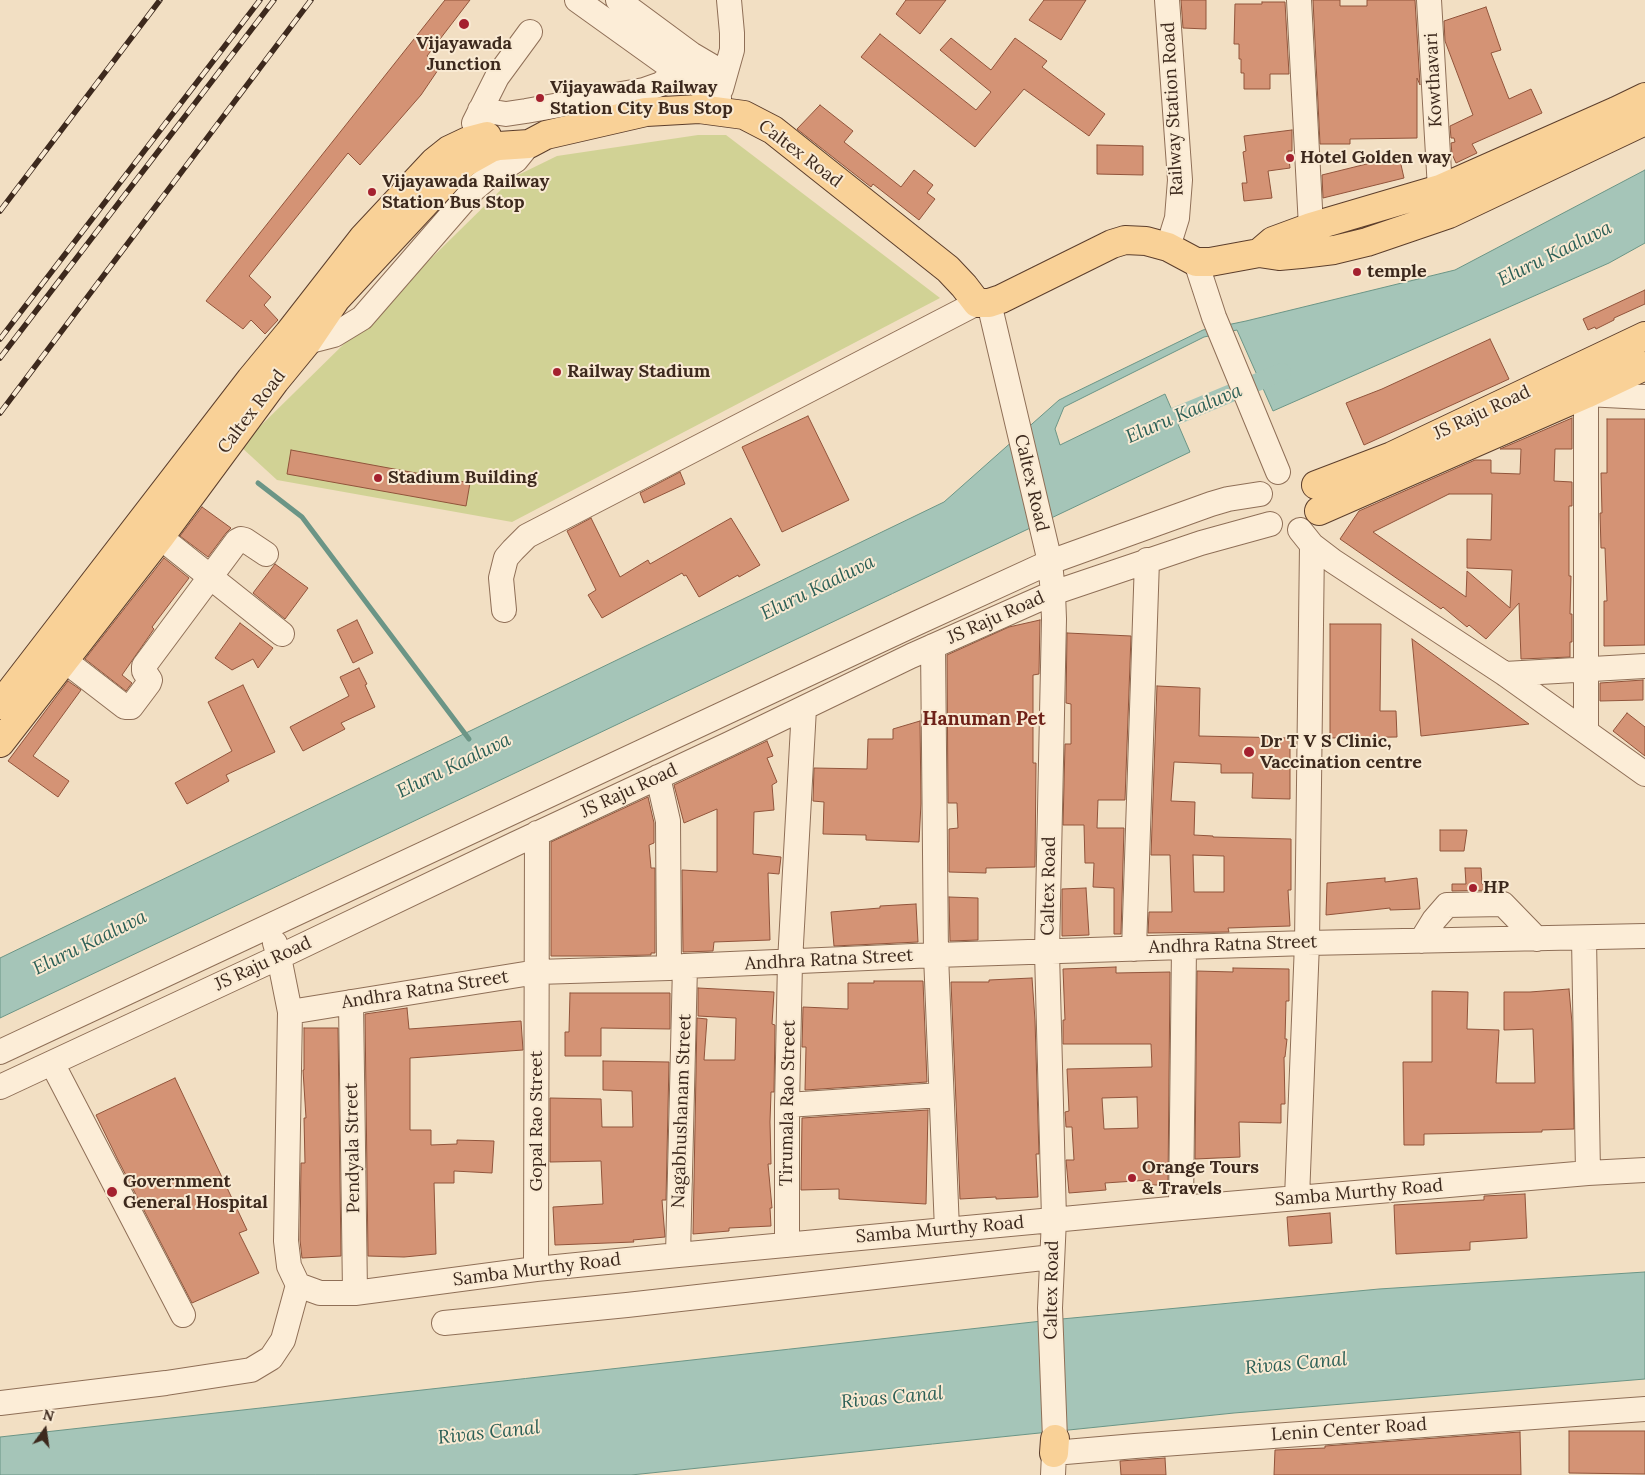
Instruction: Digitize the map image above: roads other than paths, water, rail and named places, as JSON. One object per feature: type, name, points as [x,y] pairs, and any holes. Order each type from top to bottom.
[{"type":"main road","points":[[1259,253],[1273,241],[1311,227],[1440,189],[1616,112],[1645,97]]},
{"type":"main road","name":"Caltex Road","points":[[0,743],[160,537],[275,380],[307,342],[336,299],[454,172],[466,162],[491,148],[537,140],[646,112],[692,109],[717,104],[773,130],[948,269],[977,297]]},
{"type":"main road","points":[[977,297],[1001,299],[1112,244],[1125,240],[1146,241],[1168,247],[1196,262],[1210,262],[1259,253],[1279,256],[1334,250],[1367,242],[1457,211],[1645,121]]},
{"type":"main road","name":"Caltex Road","points":[[0,705],[251,379],[290,333],[363,238],[434,162],[449,150],[468,141],[502,133],[537,140]]},
{"type":"main road","name":"JS Raju Road","points":[[1316,485],[1392,456],[1645,336]]},
{"type":"main road","name":"JS Raju Road","points":[[1319,511],[1586,394],[1645,366]]},
{"type":"street","points":[[578,0],[717,104],[732,50],[729,0]]},
{"type":"street","points":[[618,0],[691,54],[725,74]]},
{"type":"street","name":"Railway Station Road","points":[[1167,0],[1180,180],[1177,218],[1168,247]]},
{"type":"street","points":[[1299,0],[1311,227]]},
{"type":"street","name":"Kowthavari","points":[[1430,0],[1440,189]]},
{"type":"street","points":[[468,141],[480,110],[497,77],[530,32]]},
{"type":"street","points":[[480,110],[506,114],[644,90],[660,84],[676,72],[691,54]]},
{"type":"street","points":[[1196,262],[1214,316],[1278,472]]},
{"type":"street","points":[[504,610],[501,578],[506,558],[527,536],[977,297]]},
{"type":"street","name":"Caltex Road","points":[[977,297],[1015,413],[1050,562],[1053,593],[1047,952],[1054,1220],[1050,1308],[1054,1456]]},
{"type":"street","points":[[1586,731],[1586,394],[1645,397]]},
{"type":"street","points":[[1297,1198],[1306,942],[1306,538],[1319,511],[1321,498],[1316,485],[1306,474],[1293,470],[1278,472],[1266,481],[1260,494],[1261,511],[1270,524],[1306,538],[1333,561],[1505,674],[1645,774]]},
{"type":"street","name":"JS Raju Road","points":[[0,1052],[1050,562],[1211,504],[1260,494]]},
{"type":"street","name":"JS Raju Road","points":[[0,1087],[279,957],[933,646],[1053,593],[1147,560],[1270,524]]},
{"type":"street","points":[[160,537],[282,634]]},
{"type":"street","points":[[64,660],[125,707],[131,707],[150,683],[143,669],[144,666],[237,541],[241,539],[266,554]]},
{"type":"street","points":[[1134,949],[1147,560]]},
{"type":"street","points":[[933,646],[936,955],[947,1230]]},
{"type":"street","points":[[1505,674],[1645,666]]},
{"type":"street","name":"Tirumala Rao Street","points":[[787,1244],[790,962],[804,708]]},
{"type":"street","name":"Nagabhushanam Street","points":[[658,777],[668,821],[677,967],[678,1255]]},
{"type":"street","name":"Gopal Rao Street","points":[[536,1269],[537,834]]},
{"type":"street","points":[[1421,941],[1434,920],[1447,905],[1503,904],[1537,939]]},
{"type":"street","points":[[0,1403],[166,1383],[251,1370],[271,1358],[283,1340],[298,1285],[289,1266],[286,1241],[290,1012],[279,957],[269,926]]},
{"type":"street","name":"Andhra Ratna Street","points":[[290,1012],[537,972],[1306,942],[1645,936]]},
{"type":"street","points":[[1584,938],[1588,1173]]},
{"type":"street","points":[[1181,1208],[1184,947]]},
{"type":"street","name":"Pendyala Street","points":[[352,1002],[355,1293]]},
{"type":"street","points":[[52,1063],[183,1314]]},
{"type":"street","points":[[787,1105],[941,1095]]},
{"type":"street","name":"Samba Murthy Road","points":[[298,1285],[320,1293],[355,1293],[536,1269],[787,1244],[1181,1208],[1588,1173],[1645,1170]]},
{"type":"street","points":[[444,1323],[627,1305],[1052,1257]]},
{"type":"street","name":"Lenin Center Road","points":[[1054,1456],[1135,1446],[1645,1409]]},
{"type":"water","points":[[1645,170],[1645,243],[1609,263],[1273,411],[1237,330],[1204,337],[1064,407],[1055,429],[1060,445],[1165,394],[1190,452],[0,1018],[0,958],[944,502],[1059,400],[1203,330],[1455,270]]},
{"type":"water","name":"Rivas Canal","points":[[1645,1272],[1645,1379],[1234,1413],[631,1475],[0,1475],[0,1437],[1051,1320],[1379,1289]]},
{"type":"waterway","name":"Eluru Kaaluva","points":[[1154,425],[1282,372]]},
{"type":"waterway","points":[[258,483],[302,517],[469,739]]},
{"type":"railway","points":[[0,211],[160,0]]},
{"type":"railway","points":[[0,339],[260,0]]},
{"type":"railway","points":[[0,358],[274,0]]},
{"type":"railway","points":[[0,413],[311,0]]},
{"type":"place","name":"Vijayawada Junction","points":[[464,24]]},
{"type":"place","name":"Vijayawada Railway Station City Bus Stop","points":[[540,98]]},
{"type":"place","name":"Hotel Golden way","points":[[1290,158]]},
{"type":"place","name":"Vijayawada Railway Station Bus Stop","points":[[372,192]]},
{"type":"place","name":"temple","points":[[1357,272]]},
{"type":"place","name":"Railway Stadium","points":[[557,372]]},
{"type":"place","name":"Stadium Building","points":[[378,478]]},
{"type":"place","name":"Dr T V S Clinic, Vaccination centre","points":[[1249,752]]},
{"type":"place","name":"HP","points":[[1473,888]]},
{"type":"place","name":"Orange Tours & Travels","points":[[1132,1178]]},
{"type":"place","name":"Government General Hospital","points":[[112,1192]]},
{"type":"district","name":"Hanuman Pet","points":[[984,720]]}]
